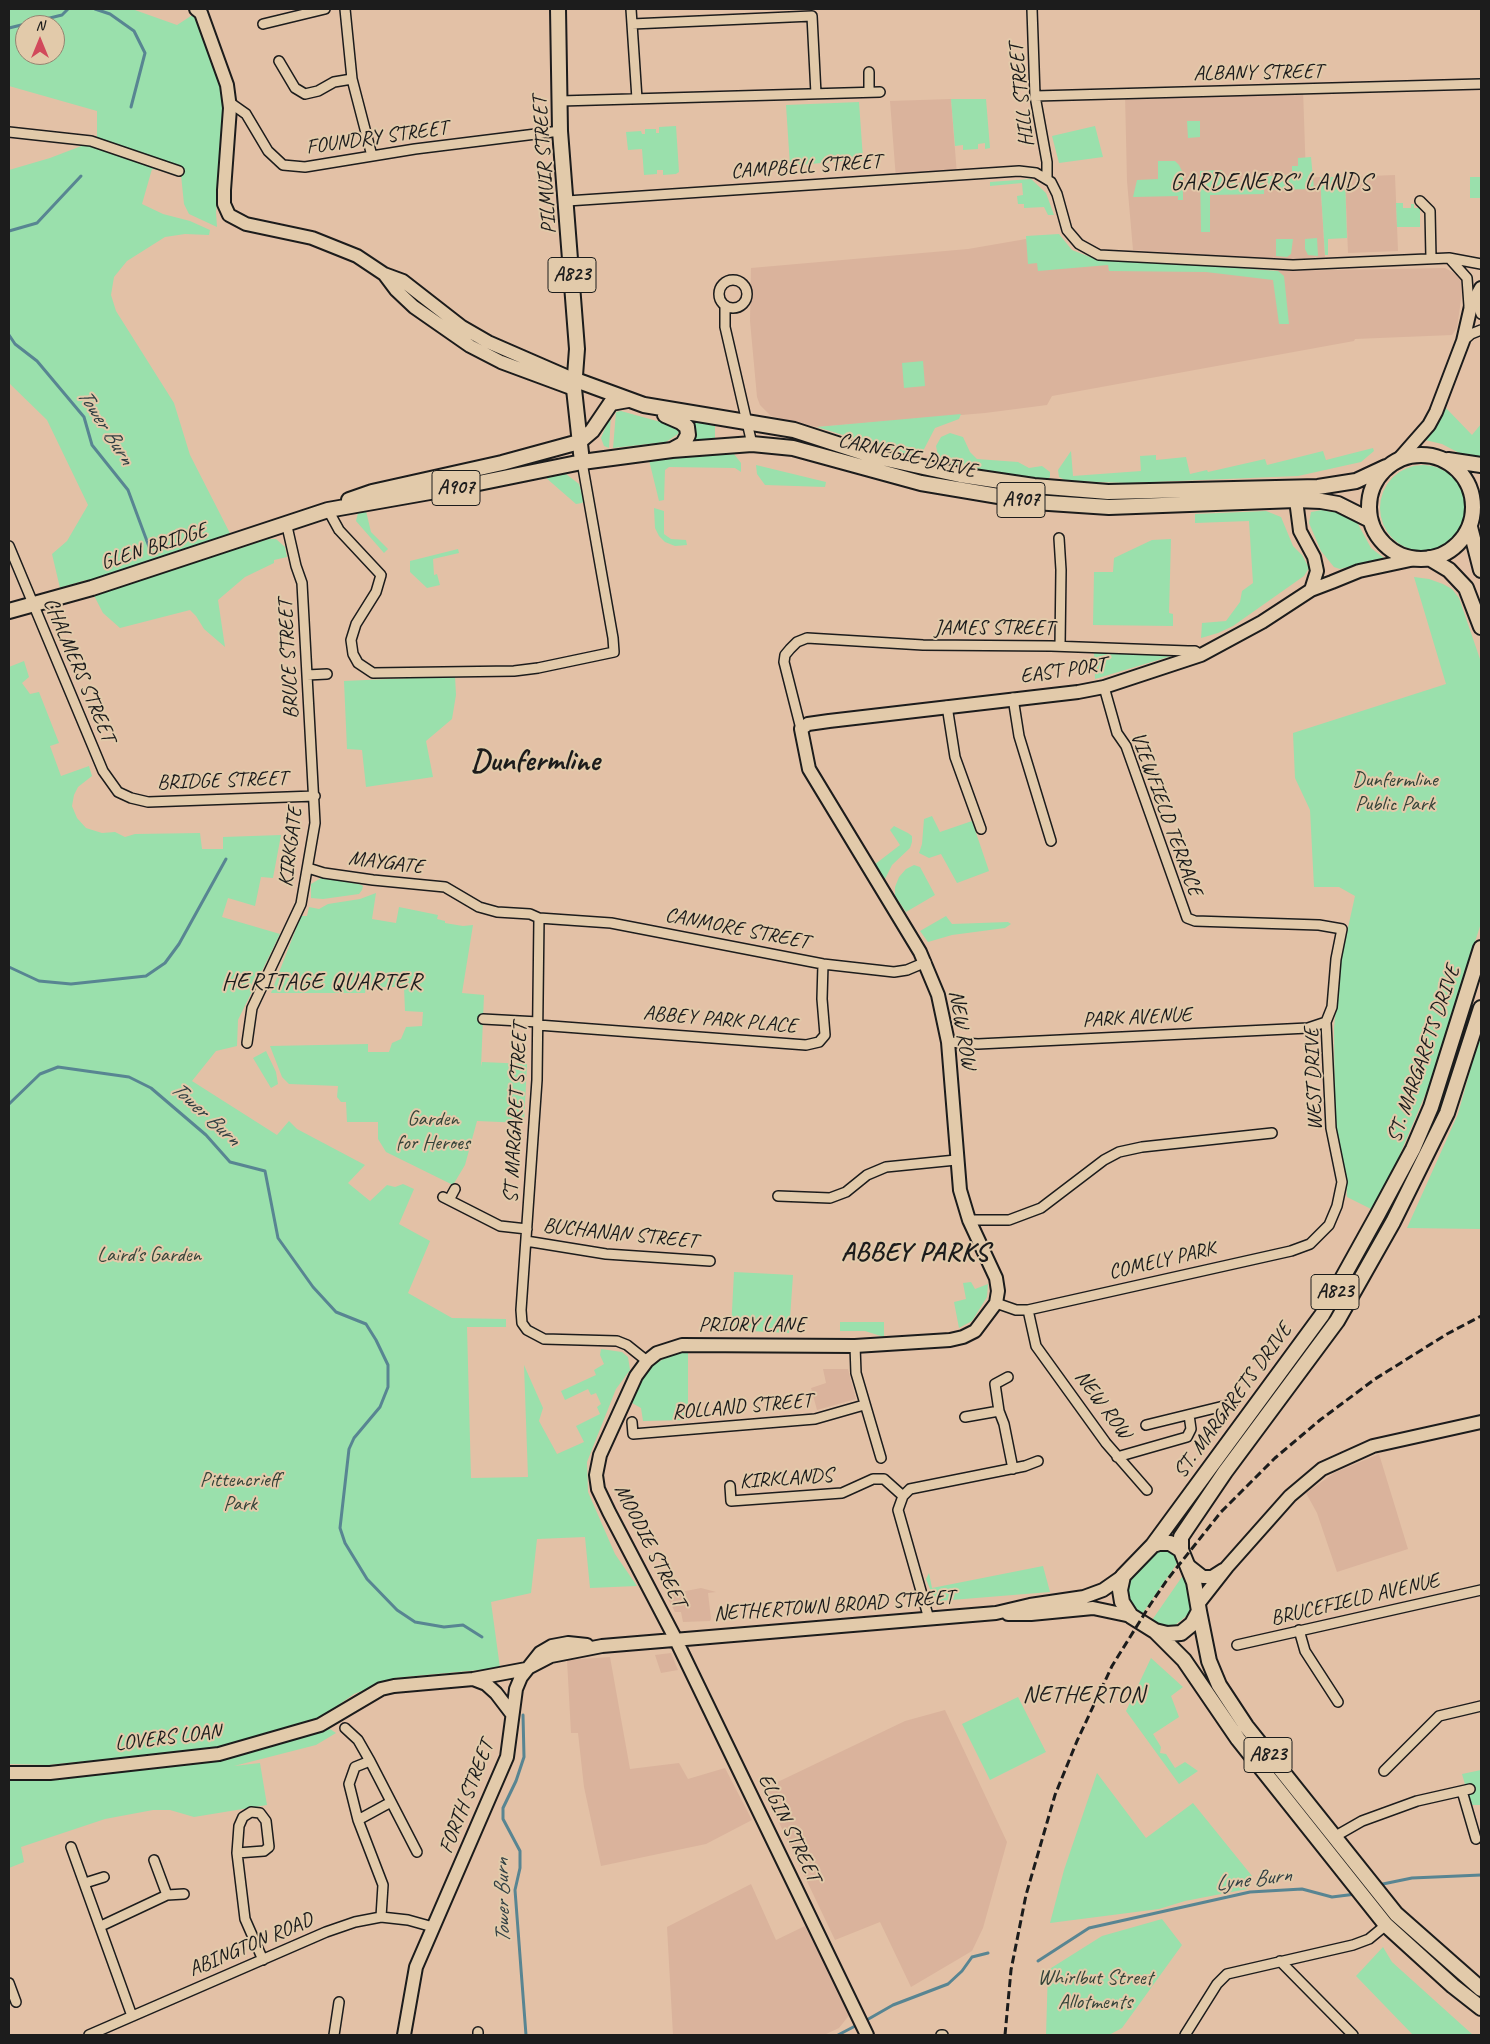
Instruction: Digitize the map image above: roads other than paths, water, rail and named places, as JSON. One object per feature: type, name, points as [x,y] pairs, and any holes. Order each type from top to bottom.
[{"type":"main road","name":"PILMUIR STREET","points":[[558,9],[560,131],[578,349],[574,384],[582,462]]},
{"type":"main road","name":"PILMUIR STREET","points":[[578,349],[588,377],[598,388]]},
{"type":"main road","name":"CARNEGIE DRIVE","points":[[574,384],[598,388],[644,405],[748,424],[794,430],[877,458],[925,468],[1034,486],[1108,492],[1297,494],[1338,504],[1370,520]]},
{"type":"main road","name":"A907","points":[[328,510],[372,492],[502,464],[579,442],[592,431],[612,403],[629,400]]},
{"type":"main road","name":"A907","points":[[644,405],[681,422],[687,427],[688,435],[683,444],[672,450]]},
{"type":"main road","name":"CARNEGIE DRIVE","points":[[582,462],[672,450],[752,444],[793,448],[921,483],[1034,502],[1109,507],[1297,494],[1356,480],[1386,467]]},
{"type":"main road","name":"A907","points":[[1481,465],[1453,462],[1423,454],[1400,458],[1386,467],[1372,488],[1368,502],[1370,520],[1380,540],[1387,547],[1403,556],[1415,559],[1429,558],[1449,551],[1461,541],[1481,504]]},
{"type":"main road","points":[[1438,457],[1456,468],[1467,482],[1473,502],[1471,523],[1481,570]]},
{"type":"main road","name":"A907","points":[[286,522],[328,510],[464,486],[582,462]]},
{"type":"main road","name":"GLEN BRIDGE","points":[[33,606],[92,588],[286,522]]},
{"type":"main road","points":[[1429,558],[1449,570],[1466,588],[1481,627]]},
{"type":"main road","name":"A907","points":[[9,611],[33,606]]},
{"type":"main road","name":"ST. MARGARETS DRIVE","points":[[1153,1545],[1322,1315],[1413,1149],[1430,1107],[1481,948]]},
{"type":"main road","name":"ST. MARGARETS DRIVE","points":[[1182,1550],[1181,1538],[1185,1531],[1225,1472],[1337,1321],[1393,1222],[1447,1113],[1480,1011]]},
{"type":"main road","points":[[1153,1545],[1167,1543],[1182,1550]]},
{"type":"main road","name":"A823","points":[[1123,1576],[1153,1545]]},
{"type":"main road","name":"A823","points":[[1182,1550],[1189,1566],[1199,1607],[1205,1650],[1219,1685],[1246,1726],[1378,1894],[1396,1914],[1481,1989]]},
{"type":"main road","points":[[1123,1576],[1120,1596],[1131,1616]]},
{"type":"main road","name":"A823","points":[[1155,1631],[1167,1634],[1181,1633],[1192,1624],[1199,1607]]},
{"type":"main road","name":"A823","points":[[1131,1616],[1155,1631],[1184,1660],[1238,1739],[1386,1925],[1452,1986],[1481,2008]]},
{"type":"street","points":[[263,24],[325,9]]},
{"type":"street","points":[[345,9],[352,79],[372,156]]},
{"type":"street","points":[[631,9],[637,99]]},
{"type":"street","name":"HILL STREET","points":[[1032,9],[1035,96],[1047,162],[1047,178]]},
{"type":"street","points":[[200,10],[227,85],[229,102],[224,204],[229,215],[246,224],[312,238],[357,256],[384,274],[403,282],[462,327],[488,342],[574,384]]},
{"type":"street","points":[[632,24],[813,13],[816,94]]},
{"type":"street","points":[[279,61],[295,88],[305,94],[318,91],[334,82],[352,79]]},
{"type":"street","points":[[869,72],[869,92]]},
{"type":"street","name":"ALBANY STREET","points":[[1035,96],[1481,84]]},
{"type":"street","points":[[560,101],[880,92]]},
{"type":"street","name":"FOUNDRY STREET","points":[[229,102],[246,114],[268,151],[283,165],[305,167],[372,156],[560,131]]},
{"type":"street","points":[[9,132],[91,141],[179,171]]},
{"type":"street","name":"CAMPBELL STREET","points":[[567,201],[1019,171],[1036,173],[1047,178]]},
{"type":"street","points":[[1047,178],[1057,194],[1067,230],[1079,244],[1099,255],[1293,264],[1449,258],[1481,264]]},
{"type":"street","points":[[1420,201],[1430,211],[1430,258]]},
{"type":"street","points":[[1449,258],[1461,268],[1467,278],[1475,313]]},
{"type":"street","points":[[1400,458],[1432,418],[1475,313],[1479,291]]},
{"type":"street","points":[[725,306],[724,327],[752,444]]},
{"type":"street","points":[[1463,341],[1471,334],[1481,330]]},
{"type":"street","name":"PILMUIR STREET","points":[[328,510],[339,530],[381,575],[376,592],[356,624],[351,640],[353,654],[358,663],[373,673],[526,670],[614,652],[582,462]]},
{"type":"street","points":[[1297,494],[1300,531],[1314,557],[1317,572],[1311,590]]},
{"type":"street","name":"BRUCE STREET","points":[[286,522],[302,583],[314,796]]},
{"type":"street","points":[[1059,538],[1061,570],[1060,646]]},
{"type":"street","name":"CHALMERS STREET","points":[[9,546],[108,780],[118,792],[131,798]]},
{"type":"street","name":"EAST PORT","points":[[801,729],[808,724],[829,721],[1013,698],[1078,692],[1104,687],[1201,655],[1262,622],[1311,590],[1359,571],[1415,559]]},
{"type":"street","name":"JAMES STREET","points":[[801,729],[784,662],[790,649],[797,642],[807,638],[923,646],[1060,646],[1195,651],[1201,655]]},
{"type":"street","points":[[307,675],[327,674]]},
{"type":"street","name":"VIEWFIELD TERRACE","points":[[1104,687],[1117,733],[1126,746],[1187,918],[1195,921],[1319,925],[1342,929]]},
{"type":"street","points":[[1013,698],[1021,744],[1051,841]]},
{"type":"street","points":[[947,706],[955,757],[981,829]]},
{"type":"street","name":"NEW ROW","points":[[801,729],[809,769],[926,962],[938,995],[948,1042],[956,1160],[960,1190],[969,1220],[996,1278],[998,1291],[996,1304]]},
{"type":"street","name":"BRIDGE STREET","points":[[131,798],[148,802],[314,796]]},
{"type":"street","name":"KIRKGATE","points":[[247,1043],[252,1008],[301,904],[314,823],[314,796]]},
{"type":"street","name":"MAYGATE","points":[[308,868],[324,873],[372,880],[445,887],[479,907],[497,912],[530,914],[539,918]]},
{"type":"street","name":"CANMORE STREET","points":[[539,918],[611,923],[823,964],[894,972],[907,970],[926,962]]},
{"type":"street","name":"ST MARGARET STREET","points":[[539,918],[538,1024],[521,1310],[522,1323],[526,1330],[534,1336],[544,1339],[617,1341],[627,1345],[647,1361]]},
{"type":"street","name":"WEST DRIVE","points":[[1329,1225],[1337,1206],[1342,1182],[1332,1128],[1326,1022],[1332,1007],[1336,959],[1342,929]]},
{"type":"street","name":"ABBEY PARK PLACE","points":[[483,1019],[806,1045],[819,1042],[825,1035],[822,999],[823,964]]},
{"type":"street","name":"PARK AVENUE","points":[[948,1042],[978,1044],[1299,1028],[1321,1025],[1326,1022]]},
{"type":"street","points":[[969,1220],[1009,1220],[1041,1208],[1104,1160],[1119,1152],[1142,1147],[1272,1133]]},
{"type":"street","points":[[778,1196],[830,1198],[846,1192],[867,1175],[886,1167],[956,1160]]},
{"type":"street","points":[[455,1190],[446,1198],[500,1226],[527,1230]]},
{"type":"street","name":"COMELY PARK","points":[[996,1304],[1016,1310],[1028,1310],[1292,1251],[1310,1244],[1329,1225]]},
{"type":"street","name":"BUCHANAN STREET","points":[[526,1241],[606,1254],[710,1261]]},
{"type":"street","name":"PRIORY LANE","points":[[647,1361],[657,1353],[682,1345],[855,1346],[963,1338],[975,1331],[996,1304]]},
{"type":"street","name":"NEW ROW","points":[[1028,1310],[1036,1346],[1117,1457],[1147,1490]]},
{"type":"street","points":[[855,1346],[856,1373],[881,1458]]},
{"type":"street","name":"MOODIE STREET","points":[[647,1361],[636,1376],[600,1455],[596,1475],[598,1489],[608,1512],[675,1638]]},
{"type":"street","points":[[1008,1377],[995,1384],[999,1411],[1004,1424],[1013,1469]]},
{"type":"street","points":[[1146,1425],[1232,1404]]},
{"type":"street","name":"ROLLAND STREET","points":[[632,1422],[633,1434],[815,1419],[864,1405]]},
{"type":"street","points":[[965,1417],[999,1411]]},
{"type":"street","points":[[1117,1457],[1186,1437],[1191,1430],[1189,1415]]},
{"type":"street","points":[[1199,1607],[1227,1567],[1290,1496],[1322,1469],[1373,1446],[1481,1422]]},
{"type":"street","points":[[929,1619],[898,1510],[902,1496],[910,1489],[1013,1469],[1038,1461]]},
{"type":"street","name":"KIRKLANDS","points":[[730,1486],[730,1501],[842,1493],[873,1479],[884,1480],[902,1496]]},
{"type":"street","points":[[1189,1566],[1199,1576],[1207,1577],[1227,1567]]},
{"type":"street","name":"NETHERTOWN BROAD STREET","points":[[996,1613],[1030,1605],[1084,1597],[1103,1590],[1123,1576]]},
{"type":"street","name":"BRUCEFIELD AVENUE","points":[[1237,1645],[1481,1590]]},
{"type":"street","name":"NETHERTOWN BROAD STREET","points":[[524,1673],[540,1653],[552,1646],[568,1643],[602,1646],[675,1638],[996,1613],[1031,1614],[1093,1608],[1131,1616]]},
{"type":"street","points":[[1299,1630],[1305,1651],[1338,1702]]},
{"type":"street","name":"ELGIN STREET","points":[[675,1638],[866,2034]]},
{"type":"street","name":"LOVERS LOAN","points":[[9,1773],[50,1772],[219,1754],[327,1721],[381,1689],[394,1686],[524,1673]]},
{"type":"street","name":"FORTH STREET","points":[[404,2035],[416,1967],[507,1757],[516,1689],[524,1673]]},
{"type":"street","points":[[473,1679],[486,1684],[496,1692],[512,1714]]},
{"type":"street","points":[[1384,1771],[1439,1716],[1481,1706]]},
{"type":"street","points":[[345,1728],[358,1740],[417,1852]]},
{"type":"street","points":[[370,1761],[355,1767],[349,1784],[358,1820],[383,1885],[381,1917]]},
{"type":"street","points":[[1334,1837],[1362,1821],[1416,1801],[1466,1790],[1476,1839]]},
{"type":"street","points":[[358,1820],[391,1802]]},
{"type":"street","points":[[237,1853],[264,1851],[269,1847],[266,1821],[260,1813],[251,1812],[243,1817],[239,1826],[237,1853],[245,1920],[263,1960]]},
{"type":"street","points":[[70,1847],[85,1883],[132,2016]]},
{"type":"street","points":[[154,1860],[167,1895]]},
{"type":"street","points":[[85,1883],[104,1876]]},
{"type":"street","points":[[100,1926],[167,1895],[184,1894]]},
{"type":"street","name":"ABINGTON ROAD","points":[[89,2035],[326,1932],[355,1922],[381,1917],[408,1920],[434,1927]]},
{"type":"street","points":[[1185,2035],[1217,1984],[1227,1974],[1362,1942],[1386,1925]]},
{"type":"street","points":[[1280,1961],[1353,2035]]},
{"type":"street","points":[[9,1983],[16,2002]]},
{"type":"street","points":[[334,2035],[339,2002]]},
{"type":"waterway","name":"Tower Burn","points":[[9,28],[62,15],[68,9]]},
{"type":"waterway","name":"Tower Burn","points":[[95,9],[110,14],[134,31],[145,53],[131,107]]},
{"type":"waterway","name":"Tower Burn","points":[[9,231],[37,223],[81,176]]},
{"type":"waterway","name":"Tower Burn","points":[[9,335],[15,344],[37,361],[84,417],[92,445],[128,490],[151,552]]},
{"type":"waterway","name":"Tower Burn","points":[[9,967],[39,981],[71,984],[146,976],[165,963],[179,944],[226,859]]},
{"type":"waterway","name":"Tower Burn","points":[[9,1104],[40,1074],[58,1067],[129,1077],[151,1088],[206,1135],[230,1162],[265,1171],[278,1238],[313,1287],[336,1312],[366,1324],[388,1365],[388,1387],[380,1407],[354,1438],[349,1449],[340,1528],[345,1543],[367,1579],[397,1610],[415,1622],[444,1627],[463,1625],[482,1637]]},
{"type":"waterway","name":"Tower Burn","points":[[523,1715],[524,1757],[516,1781],[503,1808],[503,1819],[520,1851],[520,1868],[515,1890],[526,2035]]},
{"type":"waterway","name":"Lyne Burn","points":[[1378,1885],[1412,1878],[1481,1875]]},
{"type":"waterway","name":"Lyne Burn","points":[[1038,1961],[1089,1928],[1250,1892],[1302,1889],[1332,1897],[1356,1894]]},
{"type":"waterway","name":"Lyne Burn","points":[[865,2021],[893,2005],[948,1984],[962,1971],[972,1957],[988,1953]]},
{"type":"waterway","name":"Lyne Burn","points":[[838,2035],[859,2024]]},
{"type":"railway","points":[[1005,2035],[1011,1970],[1026,1895],[1055,1795],[1077,1741],[1112,1666],[1150,1605],[1167,1580],[1221,1512],[1275,1458],[1320,1420],[1375,1379],[1447,1334],[1481,1316]]},
{"type":"district","name":"GARDENERS' LANDS","points":[[1271,183]]},
{"type":"district","name":"Dunfermline","points":[[535,762]]},
{"type":"district","name":"HERITAGE QUARTER","points":[[322,983]]},
{"type":"district","name":"ABBEY PARKS","points":[[915,1253]]},
{"type":"district","name":"NETHERTON","points":[[1084,1696]]},
{"type":"park label","name":"Dunfermline Public Park","points":[[1395,792]]},
{"type":"park label","name":"Garden for Heroes","points":[[433,1131]]},
{"type":"park label","name":"Laird's Garden","points":[[149,1255]]},
{"type":"park label","name":"Pittencrieff Park","points":[[240,1492]]},
{"type":"park label","name":"Whirlbut Street Allotments","points":[[1095,1990]]}]
